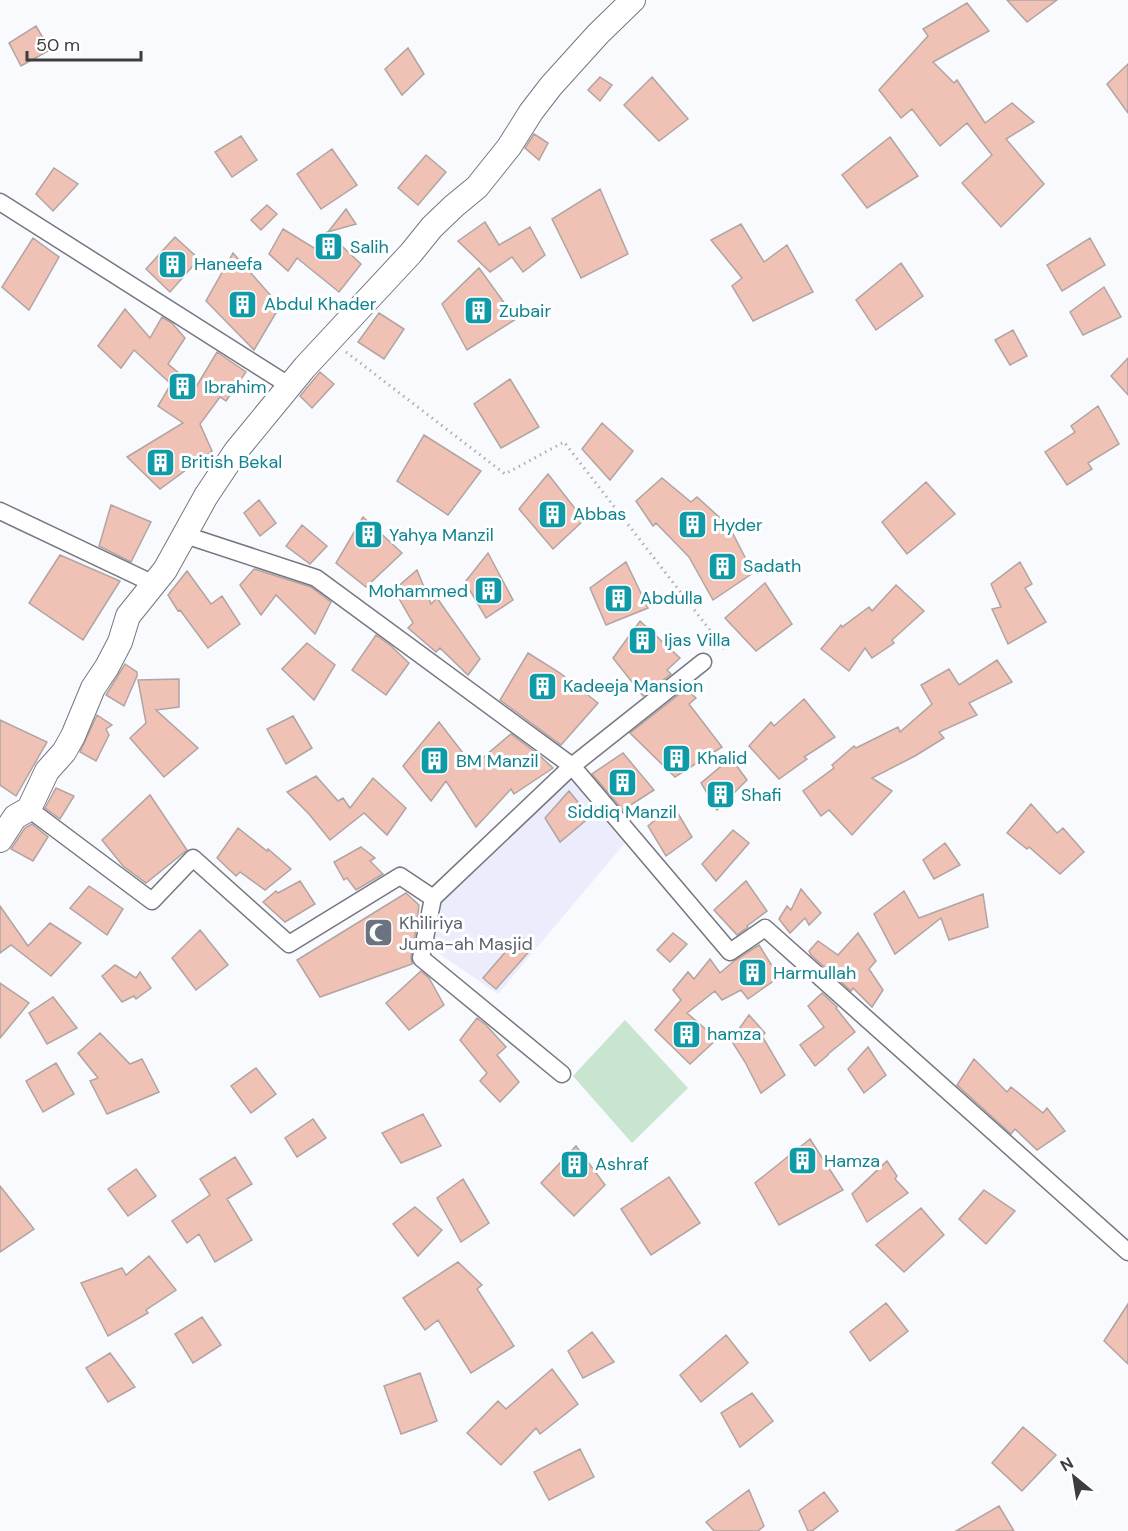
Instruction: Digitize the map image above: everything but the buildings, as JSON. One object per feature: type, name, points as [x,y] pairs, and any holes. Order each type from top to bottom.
[{"type":"main road","points":[[0,840],[15,817],[29,809],[47,771],[64,752],[93,688],[120,642],[128,616],[165,570],[206,496],[236,451],[304,367],[411,253],[432,227],[477,187],[509,147],[531,112],[551,87],[598,34],[633,0]]},
{"type":"street","points":[[0,202],[290,386]]},
{"type":"street","points":[[0,511],[153,584]]},
{"type":"street","points":[[185,535],[316,578],[572,766],[730,952],[765,928],[1128,1252]]},
{"type":"street","points":[[562,1074],[421,958],[433,898],[572,766],[703,662]]},
{"type":"street","points":[[29,809],[152,901],[193,858],[289,944],[400,876],[433,898]]},
{"type":"path","points":[[330,340],[505,474],[564,441],[727,652]]},
{"type":"shaded area","points":[[569,774],[629,838],[498,994],[431,948],[437,902]]},
{"type":"green space","points":[[625,1020],[688,1088],[632,1143],[573,1076]]},
{"type":"place","name":"Salih","points":[[329,247]]},
{"type":"place","name":"Haneefa","points":[[173,264]]},
{"type":"place","name":"Abdul Khader","points":[[243,304]]},
{"type":"place","name":"Zubair","points":[[478,311]]},
{"type":"place","name":"Ibrahim","points":[[183,387]]},
{"type":"place","name":"British Bekal","points":[[160,462]]},
{"type":"place","name":"Abbas","points":[[552,514]]},
{"type":"place","name":"Hyder","points":[[692,525]]},
{"type":"place","name":"Yahya Manzil","points":[[368,535]]},
{"type":"place","name":"Sadath","points":[[722,566]]},
{"type":"place","name":"Mohammed","points":[[489,591]]},
{"type":"place","name":"Abdulla","points":[[619,598]]},
{"type":"place","name":"Ijas Villa","points":[[643,640]]},
{"type":"place","name":"Kadeeja Mansion","points":[[542,686]]},
{"type":"place","name":"Khalid","points":[[676,758]]},
{"type":"place","name":"BM Manzil","points":[[435,761]]},
{"type":"place","name":"Siddiq Manzil","points":[[622,783]]},
{"type":"place","name":"Shafi","points":[[720,795]]},
{"type":"place","name":"Khiliriya Juma-ah Masjid","points":[[378,933]]},
{"type":"place","name":"Harmullah","points":[[752,973]]},
{"type":"place","name":"hamza","points":[[686,1034]]},
{"type":"place","name":"Hamza","points":[[803,1161]]},
{"type":"place","name":"Ashraf","points":[[574,1164]]}]
